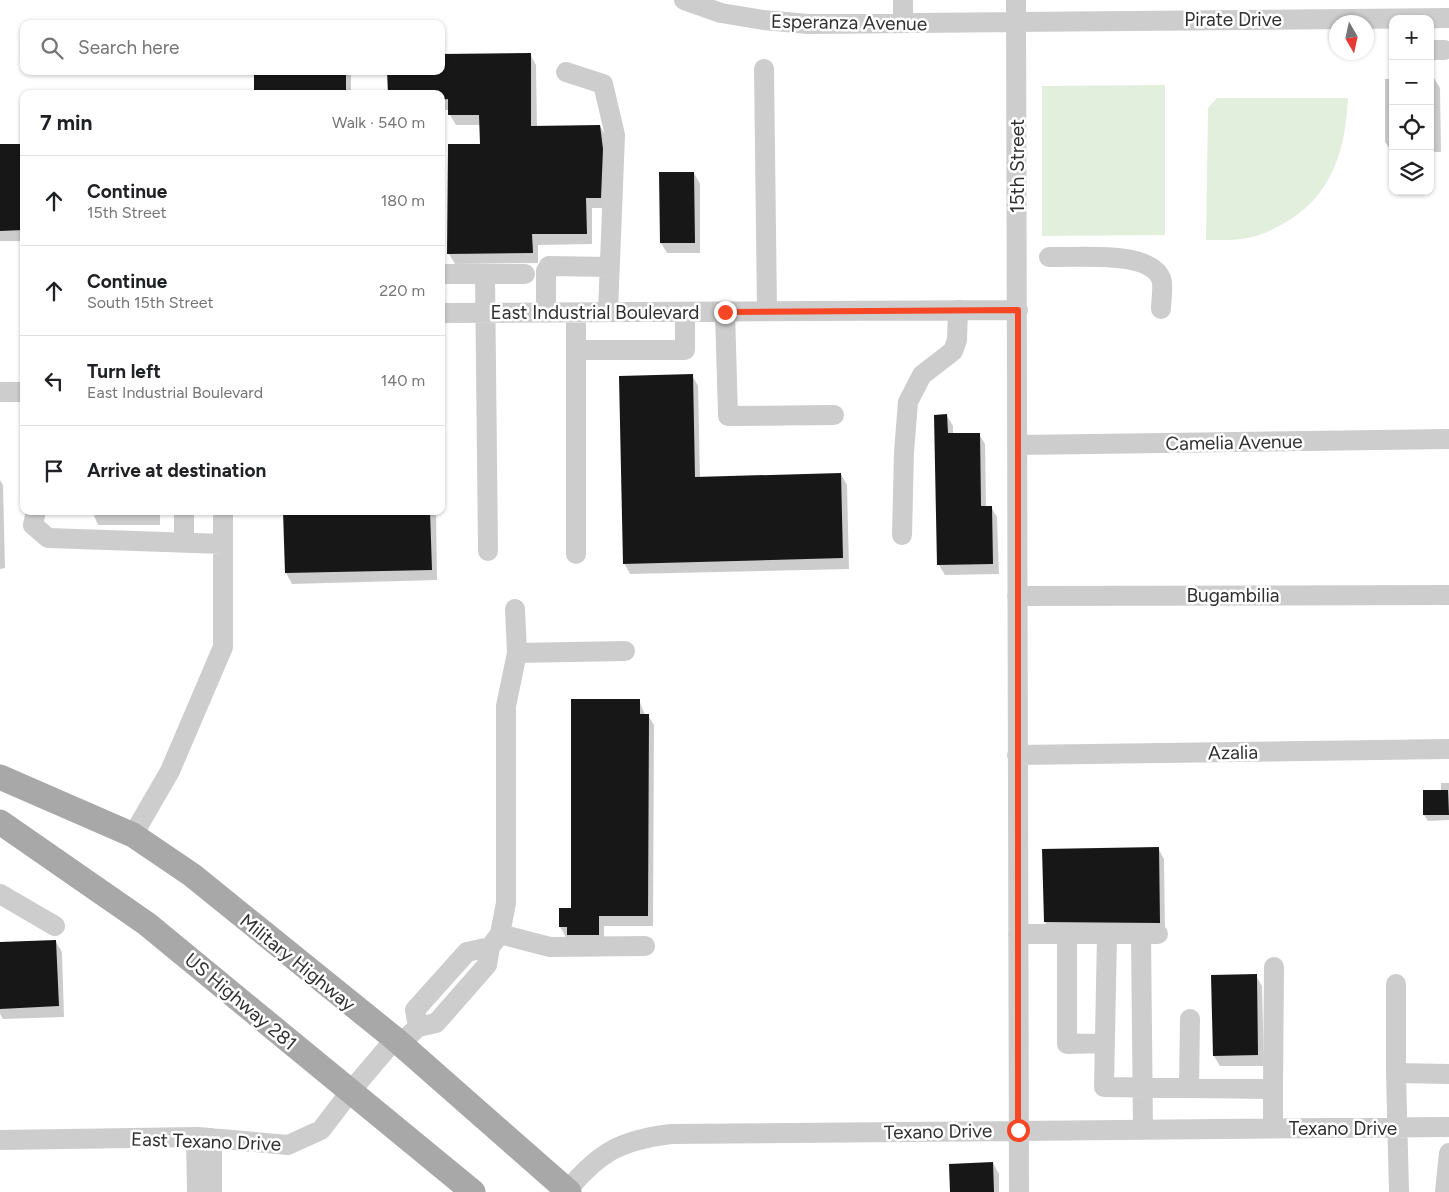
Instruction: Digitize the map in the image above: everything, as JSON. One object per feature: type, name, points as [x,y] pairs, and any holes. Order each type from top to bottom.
[{"type":"main road","name":"Military Highway","points":[[0,777],[133,835],[192,875],[397,1041],[568,1191]]},
{"type":"main road","name":"US Highway 281","points":[[0,822],[147,924],[473,1192]]},
{"type":"street","name":"Esperanza Avenue","points":[[684,0],[721,13],[763,20],[808,24],[1016,23]]},
{"type":"street","points":[[902,0],[902,23]]},
{"type":"street","name":"15th Street","points":[[1016,0],[1018,310],[1017,755]]},
{"type":"street","name":"Pirate Drive","points":[[1016,23],[1449,18]]},
{"type":"street","points":[[764,69],[766,311]]},
{"type":"street","points":[[566,72],[603,84],[615,135],[608,312]]},
{"type":"street","points":[[1049,257],[1132,259],[1154,268],[1162,281],[1161,309]]},
{"type":"street","points":[[546,313],[546,271],[549,266],[609,267]]},
{"type":"street","points":[[445,274],[525,274]]},
{"type":"street","points":[[485,274],[488,552]]},
{"type":"street","points":[[902,535],[904,452],[908,402],[922,375],[950,354],[955,346],[958,310]]},
{"type":"street","name":"East Industrial Boulevard","points":[[445,313],[1018,310]]},
{"type":"street","points":[[576,350],[685,350],[685,312]]},
{"type":"street","points":[[725,312],[728,416],[834,415]]},
{"type":"street","points":[[576,313],[576,554]]},
{"type":"street","points":[[0,392],[20,392]]},
{"type":"street","name":"Camelia Avenue","points":[[1018,445],[1449,439]]},
{"type":"street","points":[[35,515],[33,525],[48,538],[223,544]]},
{"type":"street","points":[[184,515],[184,542]]},
{"type":"street","points":[[133,835],[170,771],[223,647],[223,515]]},
{"type":"street","name":"Bugambilia","points":[[1018,596],[1449,595]]},
{"type":"street","points":[[514,609],[517,653],[506,706],[506,903],[495,941],[550,946],[645,946]]},
{"type":"street","points":[[517,653],[625,652]]},
{"type":"street","name":"Azalia","points":[[1017,755],[1449,749]]},
{"type":"street","points":[[1017,755],[1019,1192]]},
{"type":"street","points":[[0,894],[55,926]]},
{"type":"street","points":[[1018,934],[1150,935],[1142,1087],[1143,1129]]},
{"type":"street","points":[[1067,934],[1067,1044],[1105,1043]]},
{"type":"street","points":[[1107,935],[1104,1087],[1273,1089]]},
{"type":"street","name":"East Texano Drive","points":[[0,1140],[204,1138],[288,1145],[322,1130],[350,1092],[397,1041],[418,1027],[436,1023],[487,966],[495,941]]},
{"type":"street","points":[[1273,1128],[1274,967]]},
{"type":"street","points":[[1396,984],[1399,1192]]},
{"type":"street","points":[[1189,1088],[1190,1019]]},
{"type":"street","points":[[1396,1073],[1449,1074]]},
{"type":"street","name":"Texano Drive","points":[[568,1191],[591,1163],[617,1146],[644,1137],[671,1134],[1449,1127]]},
{"type":"street","points":[[197,1192],[204,1138]]},
{"type":"street","points":[[204,1138],[212,1192]]},
{"type":"street","points":[[1445,1192],[1449,1153]]},
{"type":"green space","points":[[1165,85],[1165,235],[1042,236],[1042,86]]},
{"type":"green space","points":[[1217,98],[1348,98],[1342,144],[1336,164],[1327,182],[1315,199],[1300,213],[1281,225],[1253,237],[1232,240],[1206,240],[1208,108]]},
{"type":"building","points":[[531,53],[531,126],[600,125],[603,149],[601,198],[586,198],[587,234],[532,234],[533,253],[447,254],[448,144],[480,144],[479,115],[448,115],[448,99],[445,99],[445,90],[388,90],[387,75],[445,75],[445,54]]},
{"type":"building","points":[[254,75],[346,75],[346,90],[254,90]]},
{"type":"building","points":[[0,144],[20,144],[20,230],[0,231]]},
{"type":"building","points":[[659,172],[694,172],[695,243],[660,243]]},
{"type":"building","points":[[693,374],[695,477],[841,473],[843,558],[623,564],[619,376]]},
{"type":"building","points":[[947,414],[948,433],[980,433],[981,506],[992,506],[993,564],[937,565],[934,415]]},
{"type":"building","points":[[283,515],[430,515],[432,570],[285,573]]},
{"type":"building","points":[[571,699],[640,699],[640,714],[649,714],[648,916],[599,916],[599,935],[567,935],[567,927],[559,927],[559,908],[571,908]]},
{"type":"building","points":[[1423,790],[1448,790],[1449,815],[1423,815]]},
{"type":"building","points":[[1159,847],[1160,923],[1044,922],[1042,849]]},
{"type":"building","points":[[56,940],[59,1006],[0,1009],[0,942]]},
{"type":"building","points":[[1257,974],[1258,1055],[1213,1056],[1211,975]]},
{"type":"building","points":[[993,1162],[994,1192],[950,1192],[949,1164]]},
{"type":"route","points":[[725,312],[1018,310],[1018,1130]]}]
